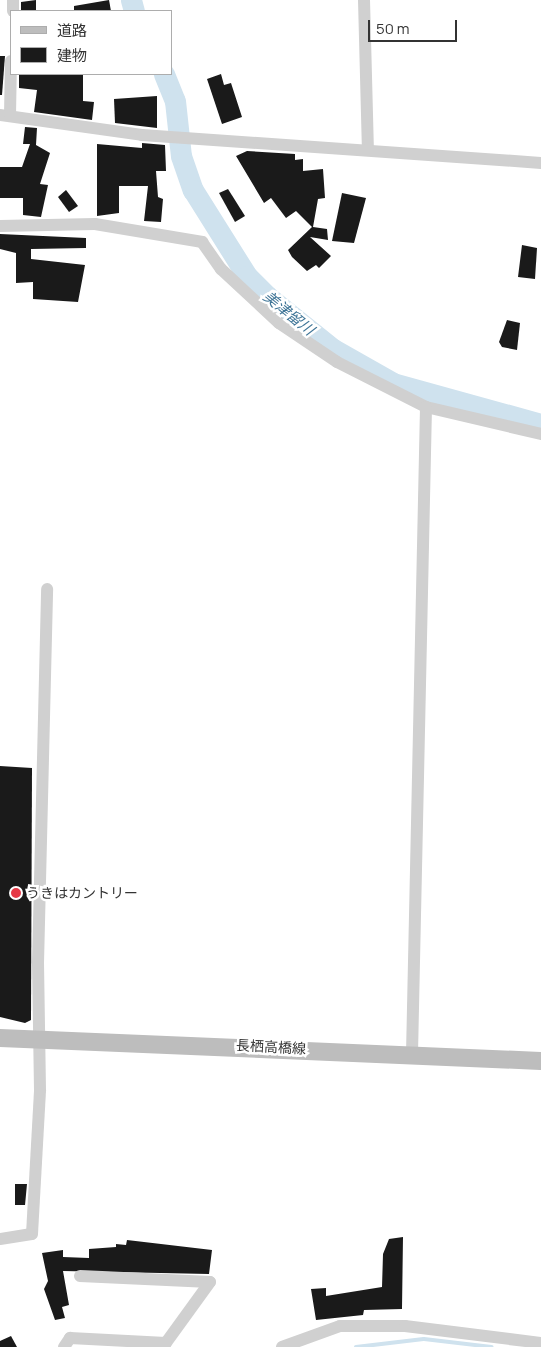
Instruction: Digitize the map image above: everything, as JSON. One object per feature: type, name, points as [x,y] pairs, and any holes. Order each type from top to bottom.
[{"type":"main road","name":"長栖高橋線","points":[[0,1038],[40,1038],[541,1061]]},
{"type":"street","points":[[364,0],[368,150]]},
{"type":"street","points":[[10,69],[5,115],[142,135],[210,137],[541,162]]},
{"type":"street","points":[[0,226],[95,224],[202,242],[221,269],[279,323],[338,362],[426,407],[541,434]]},
{"type":"street","points":[[412,1054],[426,407]]},
{"type":"street","points":[[0,1239],[32,1234],[40,1038],[38,963],[47,589]]},
{"type":"street","points":[[64,1347],[70,1338],[164,1345],[210,1282],[80,1276]]},
{"type":"street","points":[[282,1347],[340,1326],[405,1326],[541,1343]]},
{"type":"building","points":[[36,0],[36,10],[21,10],[21,2]]},
{"type":"building","points":[[109,0],[111,10],[74,10],[74,6]]},
{"type":"building","points":[[0,56],[5,56],[2,95],[0,95]]},
{"type":"building","points":[[221,74],[224,85],[231,83],[242,117],[222,124],[207,79]]},
{"type":"building","points":[[19,75],[83,75],[83,101],[94,102],[92,120],[34,112],[37,90],[19,88]]},
{"type":"building","points":[[157,96],[157,128],[115,123],[114,99]]},
{"type":"building","points":[[25,127],[37,128],[36,145],[50,153],[40,184],[48,185],[41,217],[23,215],[23,198],[0,198],[0,167],[22,167],[30,144],[23,144]]},
{"type":"building","points":[[142,143],[165,145],[166,171],[156,171],[158,197],[163,199],[161,222],[144,221],[148,186],[119,186],[119,213],[97,216],[97,144],[142,148]]},
{"type":"building","points":[[247,151],[295,154],[295,160],[303,159],[303,171],[323,169],[325,198],[318,199],[313,227],[327,229],[328,240],[310,237],[331,256],[319,268],[316,265],[307,271],[292,257],[288,250],[312,227],[296,211],[286,218],[271,198],[264,203],[236,156]]},
{"type":"building","points":[[228,189],[245,216],[235,222],[219,193]]},
{"type":"building","points":[[66,190],[78,206],[69,212],[58,197]]},
{"type":"building","points":[[342,193],[366,198],[354,243],[332,241]]},
{"type":"building","points":[[0,234],[86,238],[86,248],[31,249],[31,259],[85,265],[78,302],[33,299],[33,282],[16,283],[16,253],[0,249]]},
{"type":"building","points":[[522,245],[537,248],[535,279],[518,277]]},
{"type":"building","points":[[507,320],[520,323],[517,350],[502,347],[499,342]]},
{"type":"building","name":"うきはカントリー","points":[[0,766],[32,768],[31,1020],[25,1023],[0,1017]]},
{"type":"building","points":[[15,1184],[27,1184],[25,1205],[15,1205]]},
{"type":"building","points":[[403,1237],[402,1309],[364,1310],[363,1315],[316,1320],[311,1289],[326,1288],[326,1296],[382,1287],[383,1254],[389,1239]]},
{"type":"building","points":[[127,1240],[212,1250],[209,1274],[63,1271],[69,1305],[62,1307],[65,1318],[55,1320],[44,1289],[48,1281],[42,1253],[63,1250],[63,1257],[89,1258],[89,1249],[116,1247],[116,1244],[126,1245]]},
{"type":"building","points":[[11,1336],[17,1347],[0,1347],[0,1341]]},
{"type":"waterway","name":"美津留川","points":[[131,0],[134,10]]},
{"type":"waterway","name":"美津留川","points":[[164,75],[175,101],[181,156],[193,190],[247,276],[267,296],[333,349],[393,383],[541,424]]},
{"type":"waterway","points":[[356,1347],[424,1339],[492,1347]]},
{"type":"place","name":"うきはカントリー","points":[[16,893]]}]
